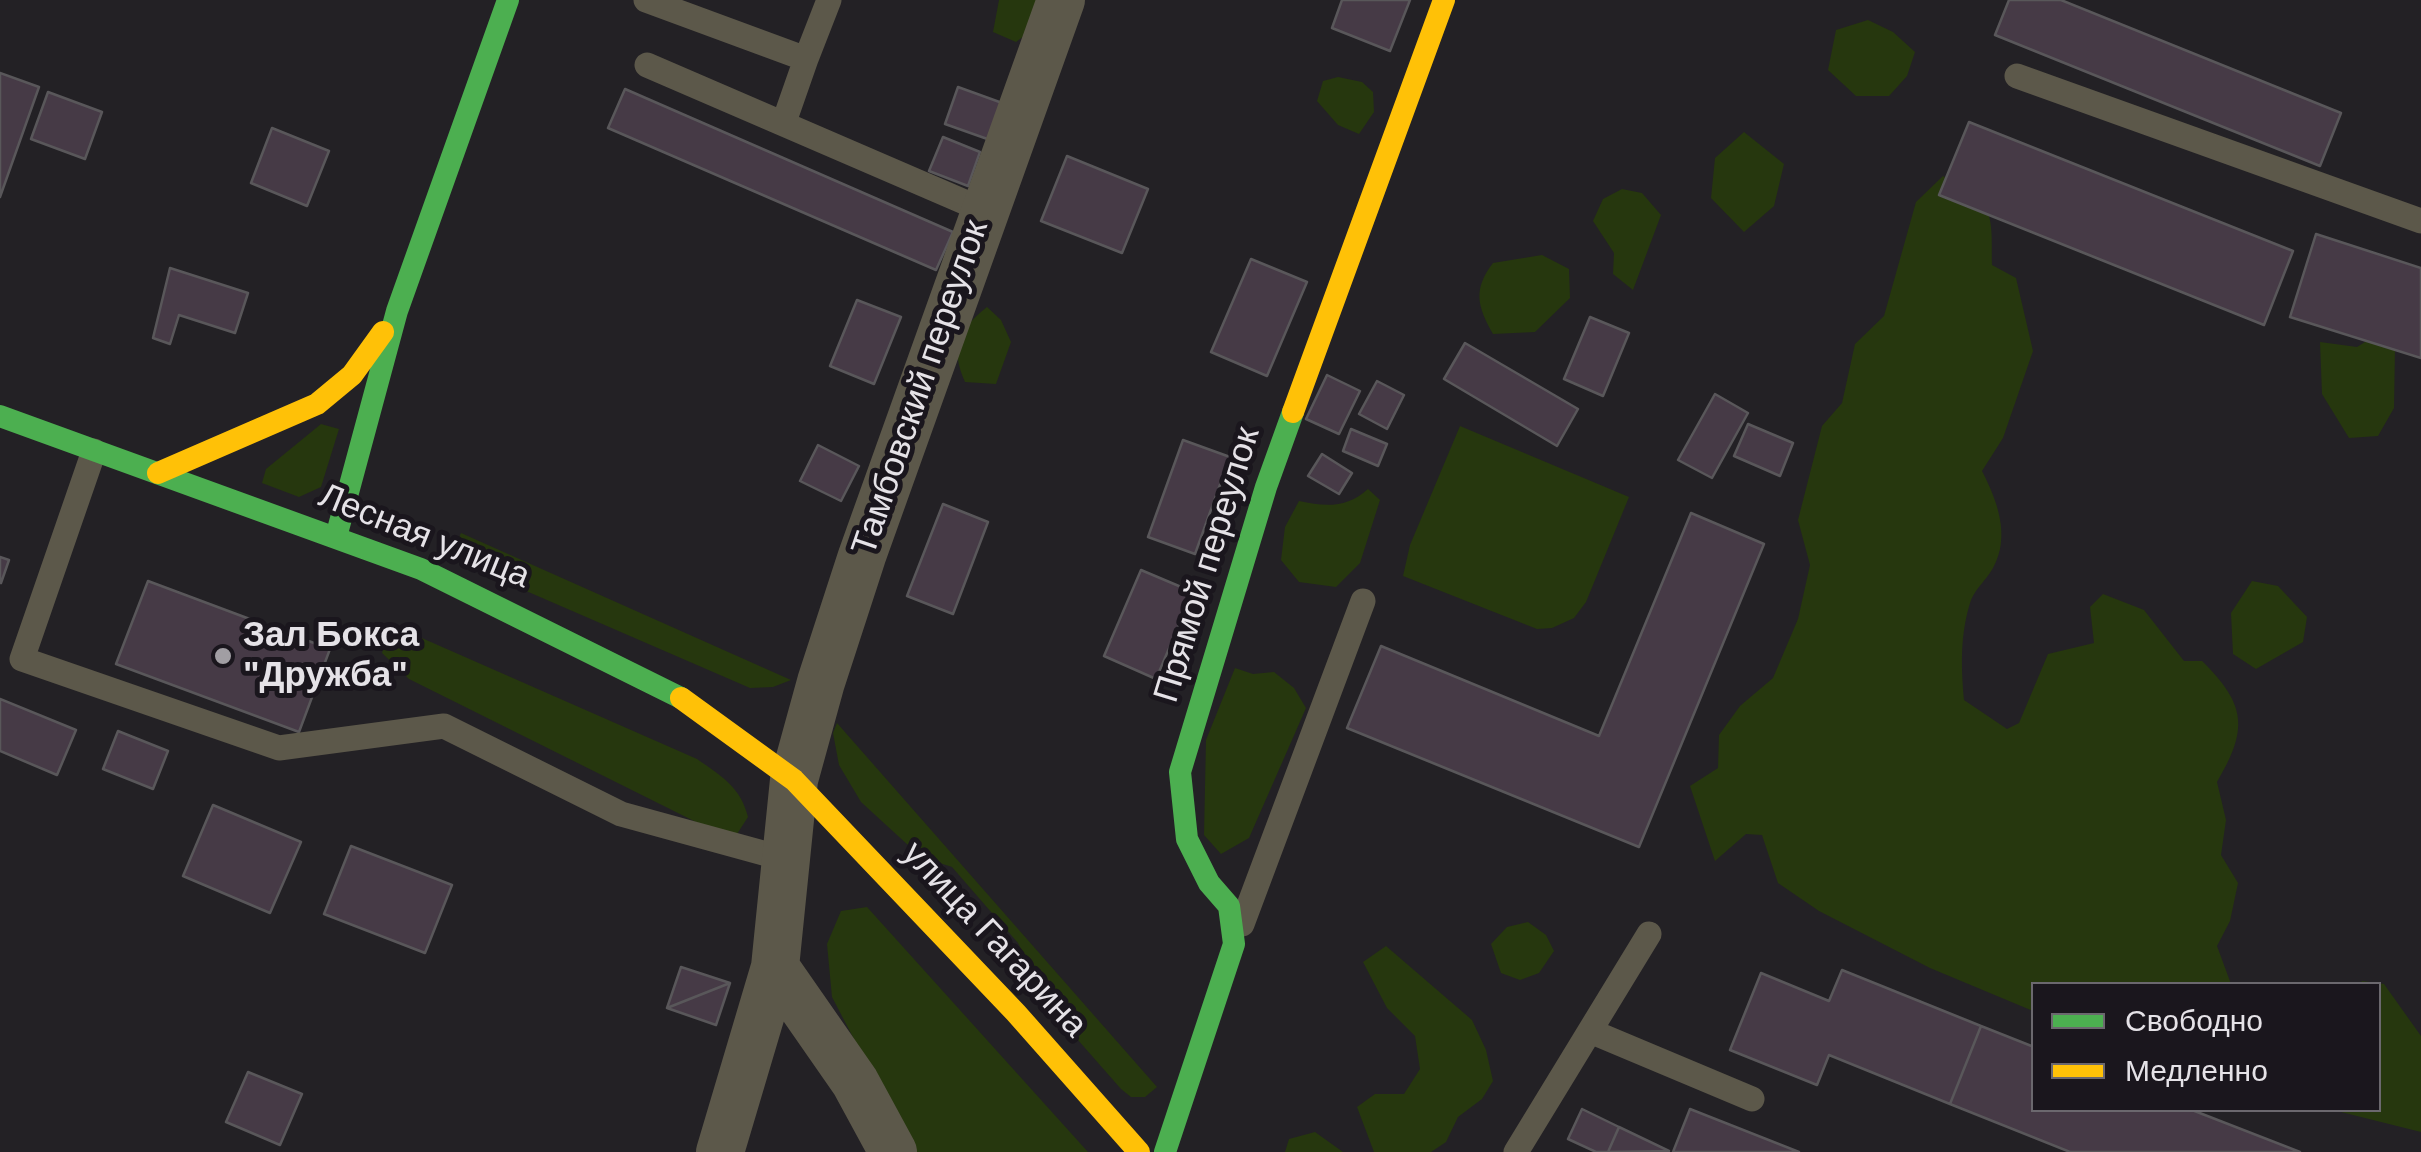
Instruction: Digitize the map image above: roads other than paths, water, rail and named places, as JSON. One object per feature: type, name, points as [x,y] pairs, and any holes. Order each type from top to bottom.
[{"type":"street","points":[[336,537],[397,311],[508,0]]},
{"type":"street","name":"Тамбовский переулок","points":[[720,1152],[776,967],[794,780],[862,556],[1061,0]]},
{"type":"street","name":"Прямой переулок","points":[[1234,944],[1230,906],[1208,883],[1187,839],[1180,772],[1266,487],[1444,0]]},
{"type":"street","points":[[158,473],[317,404],[352,375],[397,311]]},
{"type":"street","name":"Лесная улица","points":[[0,416],[336,537],[491,600],[668,689],[794,780]]},
{"type":"street","name":"улица Гагарина","points":[[794,780],[1016,1012],[1139,1152]]},
{"type":"street","points":[[1165,1152],[1234,944]]},
{"type":"street","points":[[776,967],[856,1082],[892,1152]]},
{"type":"lane","points":[[646,0],[806,59]]},
{"type":"lane","points":[[784,122],[828,0]]},
{"type":"lane","points":[[648,65],[984,210]]},
{"type":"lane","points":[[2017,76],[2421,221]]},
{"type":"lane","points":[[94,450],[22,659],[279,748],[444,726],[621,814],[786,860]]},
{"type":"lane","points":[[1234,944],[1364,601]]},
{"type":"lane","points":[[1516,1152],[1649,934]]},
{"type":"lane","points":[[1590,1031],[1752,1099]]},
{"type":"place","name":"Зал Бокса \"Дружба\"","points":[[223,656]]}]
